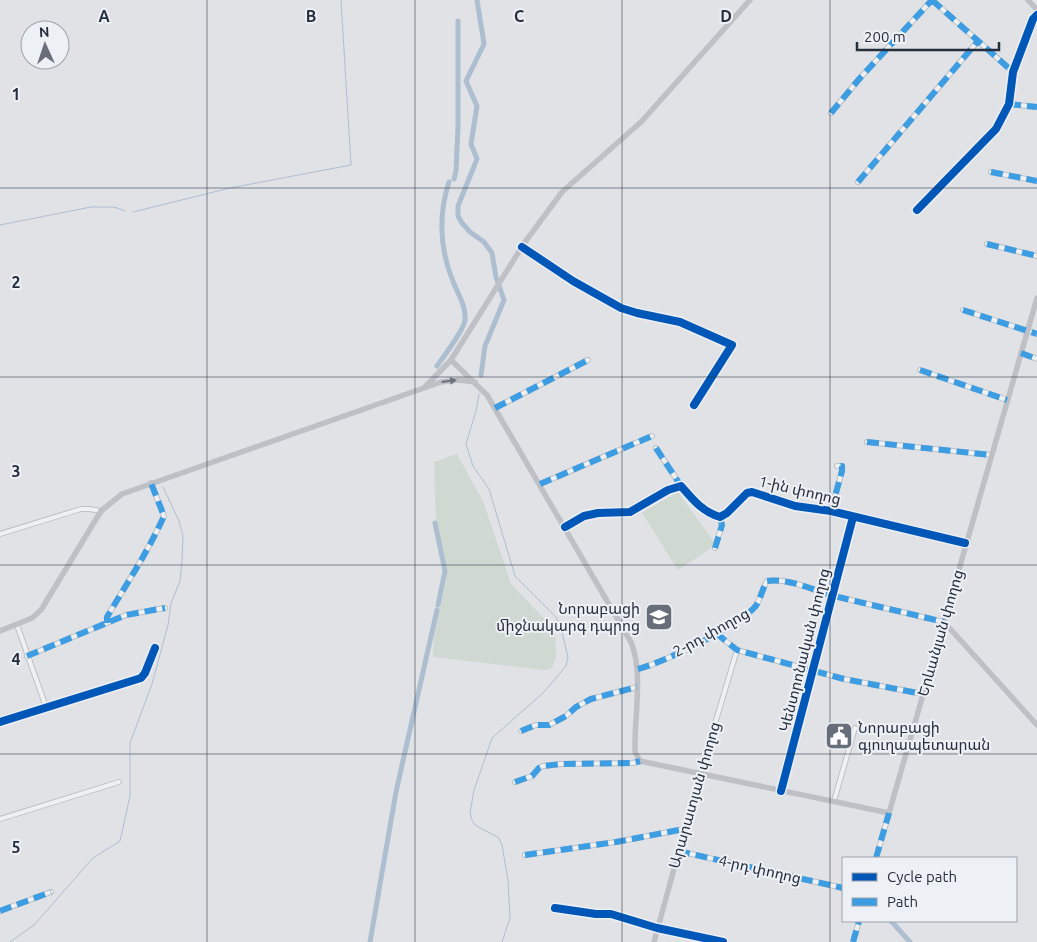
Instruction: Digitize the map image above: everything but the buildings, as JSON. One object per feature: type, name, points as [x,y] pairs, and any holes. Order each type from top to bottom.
[{"type":"main road","points":[[423,388],[451,360],[522,247],[562,192],[642,121],[750,0]]},
{"type":"main road","points":[[1028,0],[1037,10]]},
{"type":"main road","name":"Երևանյան փողոց","points":[[889,813],[1037,298]]},
{"type":"main road","points":[[451,360],[488,395],[631,642],[638,668],[635,752],[640,761],[889,813]]},
{"type":"main road","points":[[0,631],[32,618],[41,610],[101,512],[122,494],[441,382],[458,380],[475,382]]},
{"type":"main road","points":[[944,622],[1037,726]]},
{"type":"main road","name":"Արարատյան փողոց","points":[[654,942],[700,774]]},
{"type":"street","points":[[831,113],[860,78],[932,0],[1013,72]]},
{"type":"street","points":[[917,210],[996,129],[1008,104],[1013,72],[1033,19],[1037,15]]},
{"type":"street","points":[[858,182],[978,41]]},
{"type":"street","points":[[1008,104],[1037,108]]},
{"type":"street","points":[[991,172],[1037,181]]},
{"type":"street","points":[[987,244],[1037,256]]},
{"type":"street","points":[[522,247],[621,308],[680,322],[732,345],[694,405]]},
{"type":"street","points":[[963,310],[1037,334]]},
{"type":"street","points":[[1021,353],[1037,359]]},
{"type":"street","points":[[495,408],[588,360]]},
{"type":"street","points":[[920,370],[1008,400]]},
{"type":"street","points":[[540,484],[652,436]]},
{"type":"street","points":[[867,442],[992,455]]},
{"type":"street","points":[[656,448],[681,486],[701,508],[720,517],[722,525],[715,548]]},
{"type":"street","points":[[831,511],[842,471],[842,466],[837,466]]},
{"type":"street","points":[[107,623],[107,617],[146,552],[164,516],[151,483]]},
{"type":"street","points":[[565,527],[584,516],[598,513],[630,512],[668,490],[681,486]]},
{"type":"street","name":"1-ին փողոց","points":[[720,517],[728,513],[747,493],[752,492],[795,506],[831,511],[966,543]]},
{"type":"street","points":[[0,534],[81,509],[101,512]]},
{"type":"street","name":"Կենտրոնական փողոց","points":[[782,791],[853,517]]},
{"type":"street","name":"2-րդ փողոց","points":[[638,668],[687,649],[735,622],[756,607],[767,580],[794,584],[944,622]]},
{"type":"street","points":[[27,656],[126,615],[165,608]]},
{"type":"street","points":[[17,625],[46,707]]},
{"type":"street","points":[[716,633],[737,650],[844,679],[923,694]]},
{"type":"street","points":[[0,722],[142,678],[155,648]]},
{"type":"street","name":"Արարատյան փողոց","points":[[700,774],[737,650]]},
{"type":"street","points":[[521,731],[536,726],[549,726],[591,699],[637,687]]},
{"type":"street","points":[[834,801],[855,728]]},
{"type":"street","points":[[515,782],[532,776],[543,766],[633,763],[640,761]]},
{"type":"street","points":[[0,819],[120,782]]},
{"type":"street","points":[[876,857],[889,813]]},
{"type":"street","points":[[525,855],[616,842],[684,829]]},
{"type":"street","name":"4-րդ փողոց","points":[[678,851],[842,888]]},
{"type":"street","points":[[0,910],[52,892]]},
{"type":"street","points":[[555,908],[596,914],[611,914],[657,928],[723,942]]},
{"type":"street","points":[[853,942],[859,922]]},
{"type":"shaded area","points":[[457,454],[483,501],[511,584],[555,630],[556,656],[552,668],[545,670],[433,657],[434,632],[447,569],[436,519],[434,462]]},
{"type":"shaded area","points":[[678,492],[716,545],[678,570],[642,513]]},
{"type":"waterway","points":[[133,212],[230,188],[351,165],[341,0]]},
{"type":"waterway","points":[[477,0],[484,44],[466,81],[477,106],[471,144],[477,159],[458,206],[458,216],[470,232],[484,242],[492,253],[496,277],[504,300],[485,346],[481,375]]},
{"type":"waterway","points":[[454,179],[458,127],[458,21]]},
{"type":"waterway","points":[[437,366],[458,336],[465,320],[463,306],[449,272],[443,246],[443,208],[449,182]]},
{"type":"waterway","points":[[0,225],[91,207],[114,207],[125,211]]},
{"type":"waterway","points":[[479,394],[466,444],[473,466],[489,489],[515,576],[556,617],[560,625],[568,657],[566,666],[544,692],[492,738],[474,790],[470,813],[472,820],[475,825],[499,838],[502,845],[508,880],[510,918],[502,942]]},
{"type":"waterway","points":[[10,942],[34,925],[93,858],[120,841],[130,796],[130,743],[152,684],[168,625],[171,603],[180,581],[183,536],[179,521],[163,487]]},
{"type":"waterway","points":[[435,523],[445,571],[438,605]]},
{"type":"waterway","points":[[370,942],[396,792],[437,610]]},
{"type":"waterway","points":[[892,922],[910,942]]},
{"type":"marked path","points":[[932,0],[1013,72]]},
{"type":"marked path","points":[[831,113],[860,78],[932,0]]},
{"type":"marked path","points":[[858,182],[978,41]]},
{"type":"marked path","points":[[1009,104],[1037,107]]},
{"type":"marked path","points":[[991,172],[1037,181]]},
{"type":"marked path","points":[[987,244],[1037,256]]},
{"type":"marked path","points":[[963,310],[1037,334]]},
{"type":"marked path","points":[[1021,353],[1037,359]]},
{"type":"marked path","points":[[495,408],[588,360]]},
{"type":"marked path","points":[[920,370],[1007,400]]},
{"type":"marked path","points":[[540,484],[652,436]]},
{"type":"marked path","points":[[867,442],[991,455]]},
{"type":"marked path","points":[[656,448],[681,486]]},
{"type":"marked path","points":[[831,511],[842,471],[842,466],[837,466]]},
{"type":"marked path","points":[[107,623],[107,617],[144,555],[164,516],[151,483]]},
{"type":"marked path","points":[[715,548],[722,525],[720,517]]},
{"type":"marked path","points":[[638,669],[699,643],[731,625],[754,608],[767,581],[784,581],[834,596],[944,622]]},
{"type":"marked path","points":[[27,656],[126,615],[165,608]]},
{"type":"marked path","points":[[716,633],[737,650],[844,679],[923,694]]},
{"type":"marked path","points":[[521,731],[536,725],[549,725],[591,699],[637,687]]},
{"type":"marked path","points":[[515,782],[532,776],[543,766],[633,763],[640,761]]},
{"type":"marked path","points":[[876,857],[889,813]]},
{"type":"marked path","points":[[525,855],[616,842],[684,829]]},
{"type":"marked path","points":[[678,851],[842,888]]},
{"type":"marked path","points":[[0,911],[51,892]]},
{"type":"marked path","points":[[853,942],[859,922]]},
{"type":"cycle path","points":[[917,210],[996,129],[1009,104],[1013,72],[1033,19],[1037,15]]},
{"type":"cycle path","points":[[522,247],[573,281],[621,308],[680,322],[732,345],[694,405]]},
{"type":"cycle path","points":[[565,527],[584,516],[598,513],[630,512],[668,490],[681,486],[703,509],[720,517],[727,513],[747,493],[752,492],[795,506],[831,511],[965,543]]},
{"type":"cycle path","points":[[781,791],[853,517]]},
{"type":"cycle path","points":[[0,722],[141,678],[145,673],[155,648]]},
{"type":"cycle path","points":[[555,908],[596,914],[611,914],[657,928],[723,942]]},
{"type":"place","name":"Նորաբացի միջնակարգ դպրոց","points":[[659,617]]},
{"type":"place","name":"Նորաբացի գյուղապետարան","points":[[839,736]]}]
